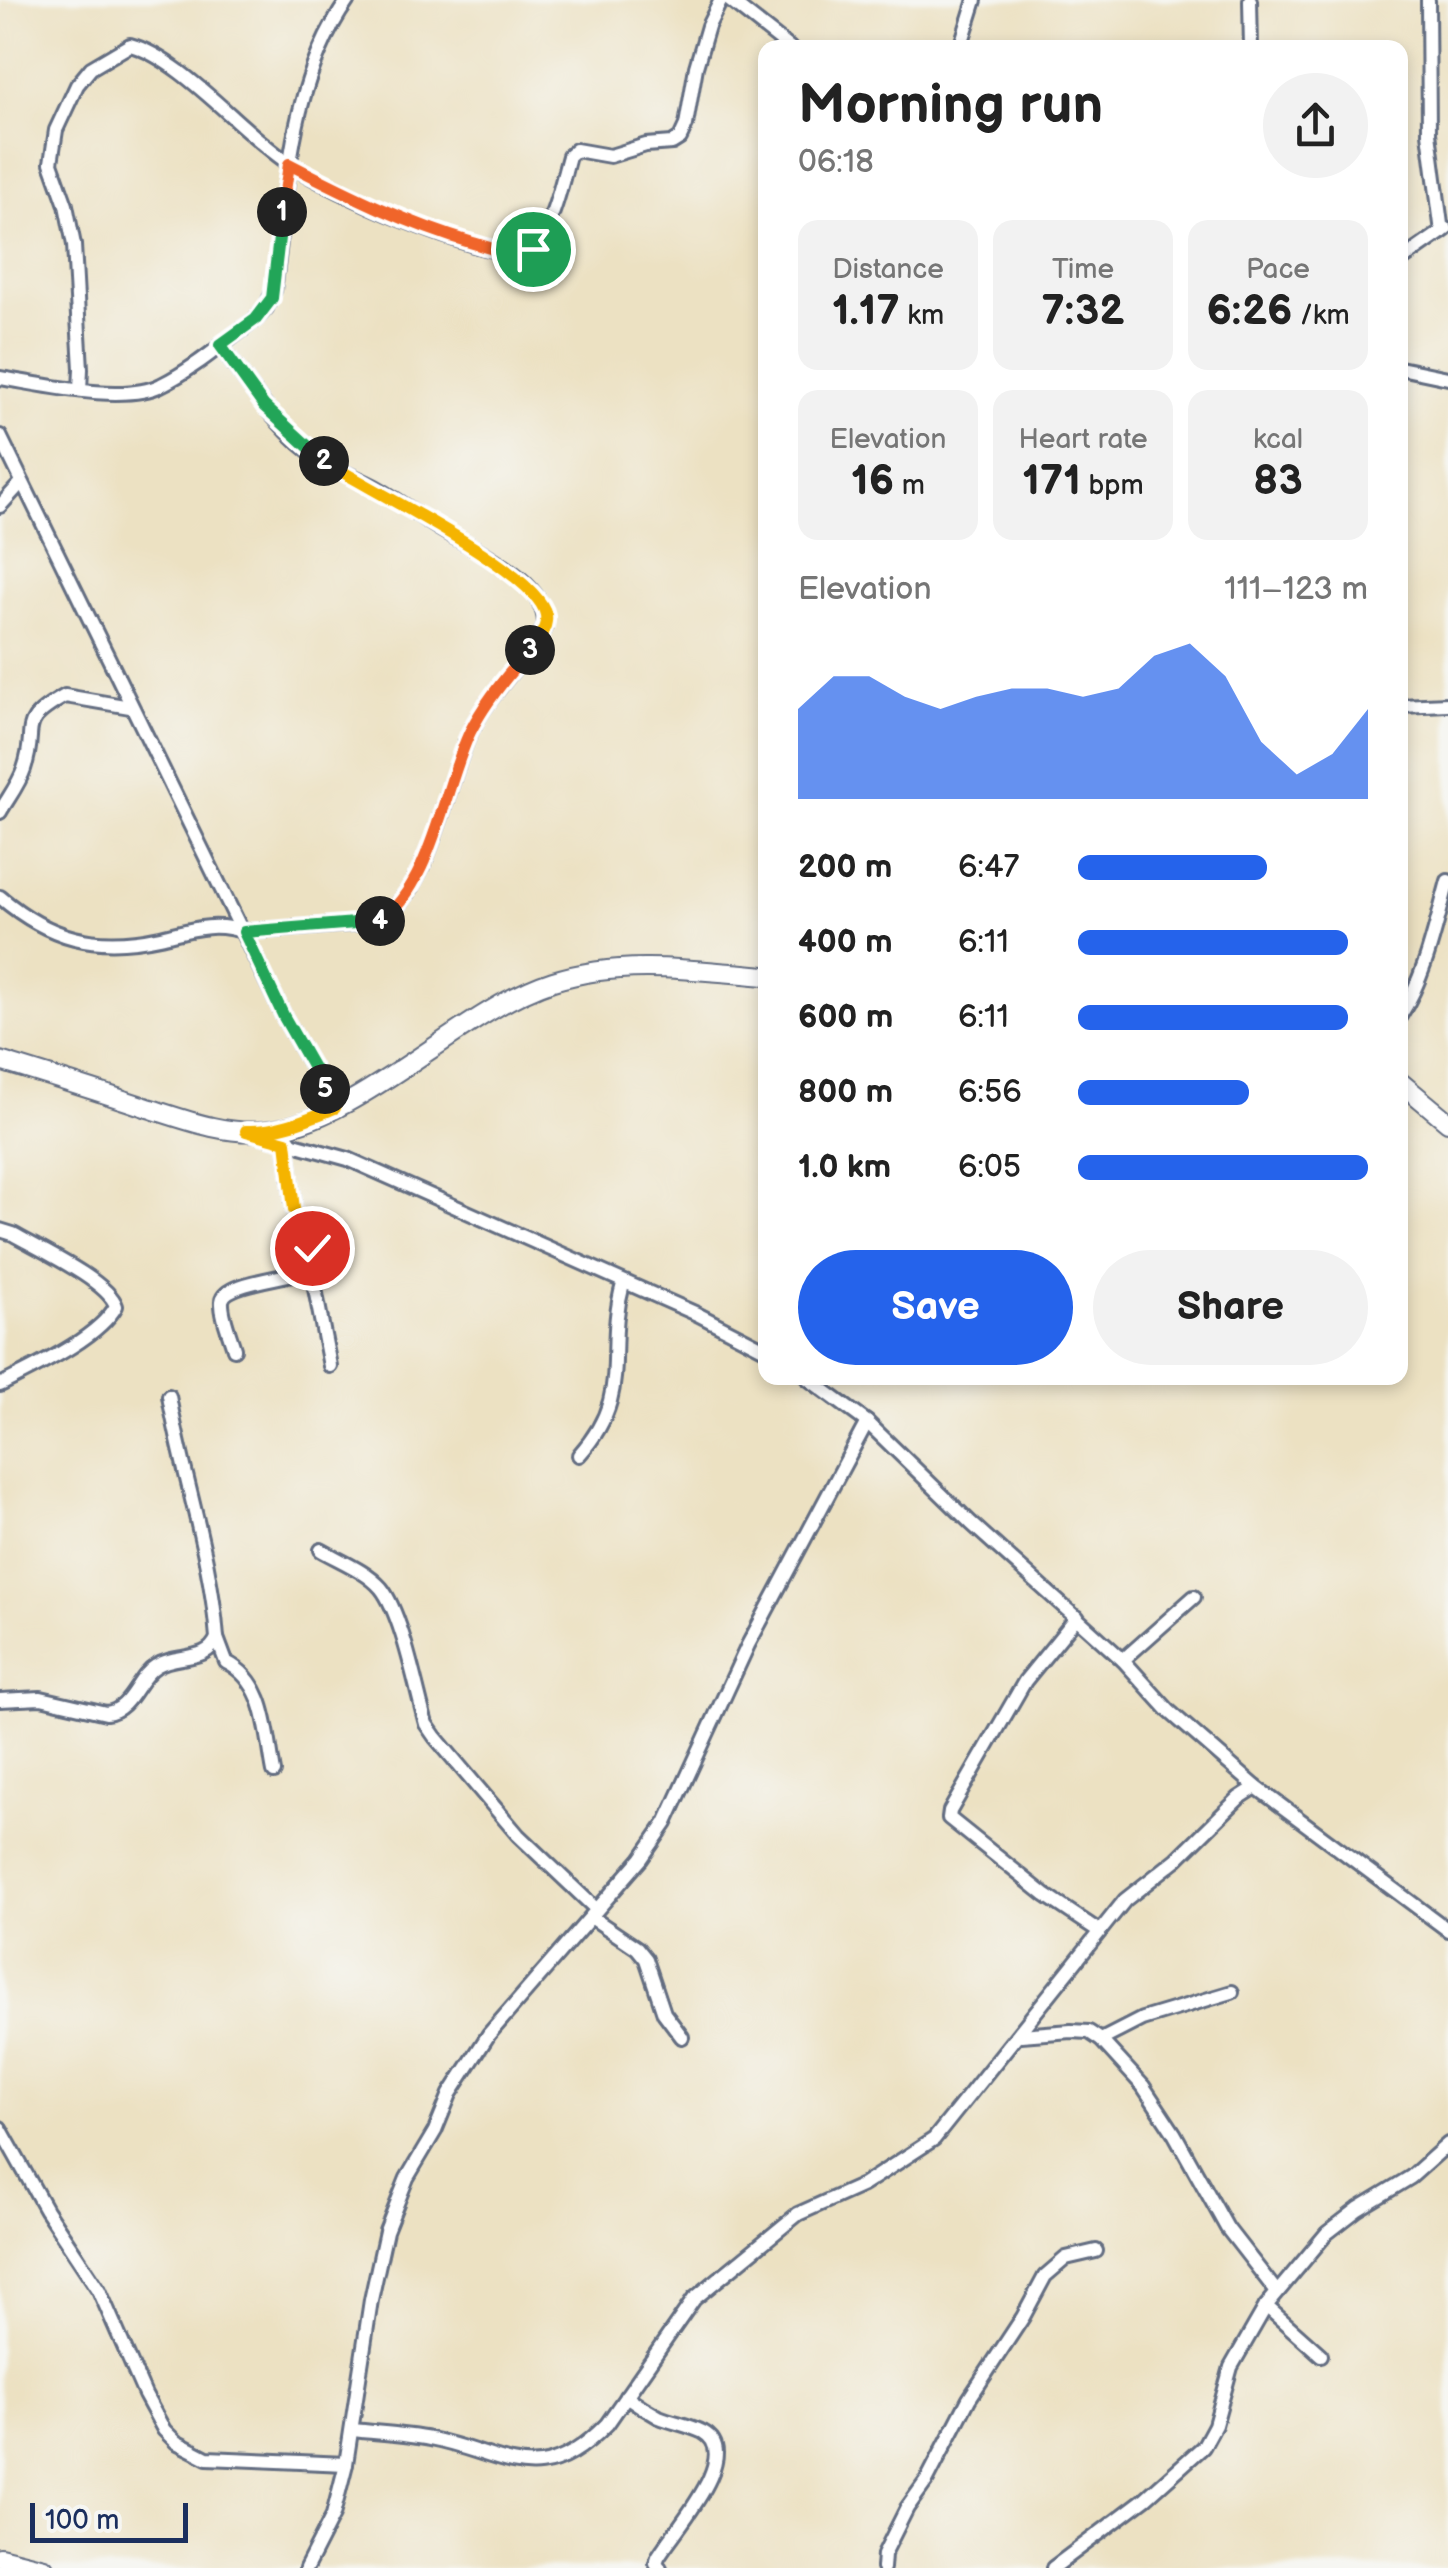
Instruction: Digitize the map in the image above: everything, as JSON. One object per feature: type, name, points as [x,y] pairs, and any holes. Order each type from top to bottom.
[{"type":"main road","points":[[0,1061],[212,1127],[266,1132],[335,1108],[499,1005],[552,981],[606,968],[758,975]]},
{"type":"main road","points":[[1408,1089],[1448,1122]]},
{"type":"main road","points":[[1,2560],[44,2568]]},
{"type":"street","points":[[0,378],[80,390],[136,392],[158,387],[256,319],[272,298],[289,164],[306,84],[348,0]]},
{"type":"street","points":[[80,390],[74,245],[66,205],[51,163],[56,130],[77,85],[91,68],[130,46],[141,48],[187,80],[289,164],[374,208],[462,240],[526,256],[549,218],[570,156],[576,150],[620,155],[646,145],[672,143],[684,133],[696,67],[708,26],[721,0]]},
{"type":"street","points":[[729,0],[780,40]]},
{"type":"street","points":[[962,40],[975,0]]},
{"type":"street","points":[[1250,0],[1250,40]]},
{"type":"street","points":[[1408,256],[1445,230],[1430,133],[1428,0]]},
{"type":"street","points":[[0,897],[46,930],[80,940],[147,940],[225,925],[244,932],[378,922],[389,914],[434,837],[469,735],[486,705],[545,627],[546,616],[539,600],[519,578],[315,454],[264,406],[220,345]]},
{"type":"street","points":[[1408,370],[1448,378]]},
{"type":"street","points":[[0,436],[284,1017],[335,1108]]},
{"type":"street","points":[[0,506],[21,483]]},
{"type":"street","points":[[0,812],[26,766],[28,733],[34,716],[65,696],[130,707]]},
{"type":"street","points":[[1408,706],[1448,704]]},
{"type":"street","points":[[1408,1003],[1424,967],[1448,882]]},
{"type":"street","points":[[246,1131],[348,1158],[697,1314],[758,1345]]},
{"type":"street","points":[[286,1142],[294,1209],[314,1258],[311,1268],[330,1366]]},
{"type":"street","points":[[0,1230],[91,1281],[110,1295],[116,1306],[101,1325],[0,1385]]},
{"type":"street","points":[[234,1349],[222,1303],[224,1294],[311,1268]]},
{"type":"street","points":[[580,1455],[608,1414],[614,1396],[617,1306],[623,1284]]},
{"type":"street","points":[[817,1385],[867,1422],[971,1523],[1123,1660],[1170,1711],[1256,1787],[1448,1930]]},
{"type":"street","points":[[169,1396],[211,1581],[217,1638],[226,1662],[243,1671],[257,1689],[274,1772]]},
{"type":"street","points":[[306,2568],[332,2515],[346,2464],[378,2265],[386,2231],[407,2178],[450,2094],[489,2034],[641,1859],[666,1823],[748,1646],[867,1422]]},
{"type":"street","points":[[321,1550],[366,1575],[382,1589],[394,1614],[426,1724],[518,1835],[593,1913],[637,1948],[646,1959],[664,2013],[682,2036]]},
{"type":"street","points":[[1123,1660],[1194,1597]]},
{"type":"street","points":[[1077,1618],[1025,1681],[948,1818],[1099,1931]]},
{"type":"street","points":[[0,1700],[40,1698],[106,1714],[114,1712],[122,1708],[153,1667],[209,1652],[217,1638]]},
{"type":"street","points":[[353,2430],[430,2439],[508,2463],[536,2466],[558,2460],[591,2441],[694,2300],[798,2214],[863,2185],[934,2139],[1125,1900],[1256,1787]]},
{"type":"street","points":[[1102,2040],[1142,2018],[1232,1992]]},
{"type":"street","points":[[1020,2034],[1088,2032],[1102,2040],[1143,2086],[1174,2133],[1220,2218],[1276,2292]]},
{"type":"street","points":[[0,2128],[46,2210],[99,2290],[145,2395],[164,2430],[176,2442],[207,2458],[346,2464]]},
{"type":"street","points":[[1053,2568],[1146,2498],[1204,2447],[1215,2425],[1231,2368],[1276,2292],[1341,2220],[1411,2177],[1448,2144]]},
{"type":"street","points":[[883,2568],[884,2554],[896,2528],[1045,2276],[1066,2258],[1096,2251]]},
{"type":"street","points":[[1266,2306],[1321,2356]]},
{"type":"street","points":[[626,2396],[661,2418],[707,2434],[715,2442],[713,2472],[658,2557],[656,2563],[660,2568]]},
{"type":"route","points":[[312,1248],[294,1209],[286,1142],[246,1131],[266,1132],[335,1108],[284,1017],[244,932],[378,922],[389,914],[434,837],[469,735],[486,705],[545,627],[546,616],[539,600],[519,578],[495,560],[376,488],[326,464],[264,406],[220,345],[256,319],[272,298],[289,164],[374,208],[462,240],[515,255],[526,256],[533,249]]}]
